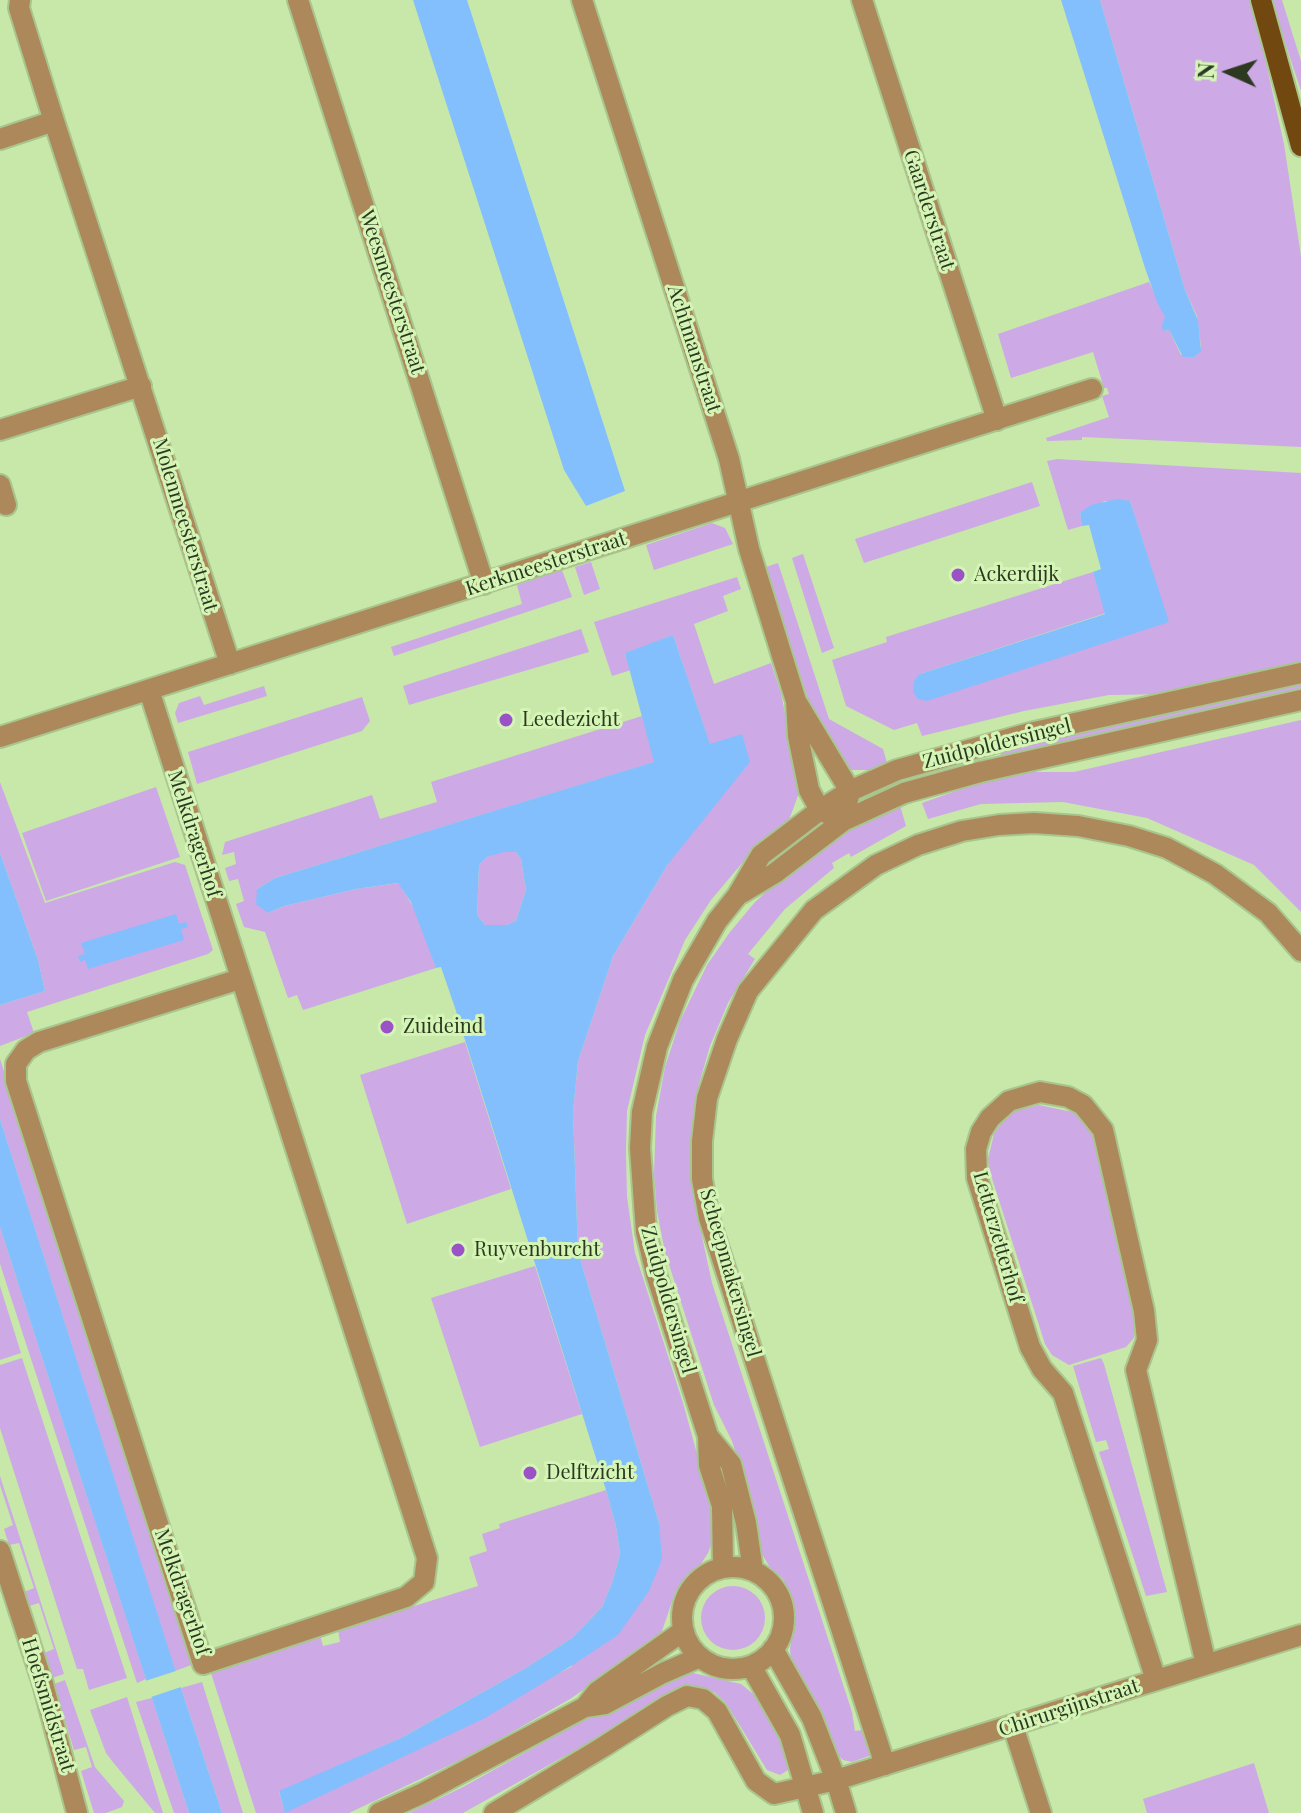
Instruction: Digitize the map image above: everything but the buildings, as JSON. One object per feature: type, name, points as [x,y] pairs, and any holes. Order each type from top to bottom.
[{"type":"main road","points":[[1261,0],[1301,146]]},
{"type":"street","name":"Molenmeesterstraat","points":[[20,0],[19,8],[54,121],[230,664]]},
{"type":"street","name":"Weesmeesterstraat","points":[[298,0],[484,584]]},
{"type":"street","name":"Achtmanstraat","points":[[582,0],[729,459],[749,549],[796,701],[850,791]]},
{"type":"street","name":"Gaarderstraat","points":[[862,0],[997,420]]},
{"type":"street","points":[[0,139],[54,121]]},
{"type":"street","points":[[0,430],[141,386]]},
{"type":"street","name":"Kerkmeesterstraat","points":[[0,737],[1092,389]]},
{"type":"street","points":[[0,485],[6,505]]},
{"type":"street","name":"Zuidpoldersingel","points":[[723,1568],[723,1516],[709,1465],[708,1436],[656,1274],[646,1232],[640,1148],[648,1079],[668,1013],[717,921],[737,896],[761,855],[850,791],[897,770],[1030,733],[1301,673]]},
{"type":"street","name":"Melkdragerhof","points":[[149,690],[427,1558],[424,1582],[406,1597],[203,1664],[16,1081],[16,1064],[26,1050],[39,1042],[240,979]]},
{"type":"street","name":"Zuidpoldersingel","points":[[737,896],[775,873],[843,821],[904,793],[948,780],[1301,700]]},
{"type":"street","name":"Achtmanstraat","points":[[796,701],[798,736],[809,790],[820,810]]},
{"type":"street","points":[[820,810],[843,821],[850,791]]},
{"type":"street","name":"Scheepmakersingel","points":[[885,1765],[709,1218],[702,1179],[707,1098],[727,1039],[748,991],[814,910],[876,865],[918,845],[962,831],[999,825],[1034,823],[1078,826],[1129,836],[1167,848],[1215,874],[1268,913],[1301,951]]},
{"type":"street","name":"Letterzetterhof","points":[[1156,1680],[1063,1393],[1042,1369],[1030,1347],[977,1178],[976,1149],[981,1132],[990,1118],[1009,1101],[1040,1092],[1068,1097],[1083,1105],[1103,1130],[1144,1311],[1147,1340],[1136,1370],[1206,1664]]},
{"type":"street","name":"Zuidpoldersingel","points":[[708,1436],[731,1464],[746,1523],[753,1571]]},
{"type":"street","name":"Hoefsmidstraat","points":[[0,1551],[43,1684],[77,1813]]},
{"type":"street","points":[[738,1567],[753,1571],[769,1581],[783,1605],[784,1624],[773,1649],[751,1666],[724,1669],[700,1657],[690,1645],[683,1631],[683,1611],[690,1591],[704,1576],[723,1568],[738,1567]]},
{"type":"street","points":[[585,1707],[597,1692],[683,1631]]},
{"type":"street","name":"Chirurgijnstraat","points":[[836,1780],[1301,1635]]},
{"type":"street","points":[[773,1649],[812,1718],[846,1813]]},
{"type":"street","points":[[379,1813],[585,1707],[605,1704],[700,1657]]},
{"type":"street","points":[[751,1666],[790,1735],[813,1813]]},
{"type":"street","points":[[499,1812],[687,1696],[703,1699],[717,1711],[756,1781],[774,1794],[836,1780]]},
{"type":"street","points":[[1013,1726],[1041,1813]]},
{"type":"shaded area","points":[[1100,0],[1252,0],[1284,144],[1301,256],[1301,447],[1082,437],[1082,440],[1047,441],[1046,438],[1109,417],[1102,396],[1109,394],[1104,388],[1093,352],[1011,378],[998,334],[1149,282],[1166,317],[1164,331],[1169,330],[1181,355],[1194,357],[1201,347],[1197,316],[1185,290]]},
{"type":"shaded area","points":[[1271,0],[1282,0],[1301,61],[1301,91]]},
{"type":"shaded area","points":[[1057,459],[1301,473],[1301,665],[1174,694],[1109,695],[1024,711],[922,736],[917,723],[894,730],[846,706],[832,660],[887,642],[886,637],[1093,572],[1106,613],[920,674],[1168,622],[1130,501],[1105,501],[1080,513],[1082,526],[1068,530],[1047,461]]},
{"type":"shaded area","points":[[1032,482],[1040,506],[864,563],[855,539]]},
{"type":"shaded area","points":[[712,523],[725,528],[733,544],[654,570],[646,545]]},
{"type":"shaded area","points":[[803,554],[834,648],[822,653],[792,558]]},
{"type":"shaded area","points":[[591,562],[600,589],[584,595],[575,567]]},
{"type":"shaded area","points":[[778,563],[829,719],[883,749],[888,766],[852,770],[843,763],[813,715],[766,567]]},
{"type":"shaded area","points":[[562,570],[572,597],[394,656],[391,647],[522,604],[517,585]]},
{"type":"shaded area","points":[[737,577],[741,589],[723,596],[728,611],[694,624],[714,684],[771,663],[781,693],[800,790],[789,820],[743,862],[711,900],[685,940],[645,1035],[627,1111],[627,1197],[635,1253],[683,1403],[715,1519],[715,1535],[708,1553],[675,1593],[662,1631],[654,1641],[570,1699],[477,1752],[349,1813],[256,1813],[210,1670],[320,1635],[323,1646],[340,1642],[338,1630],[478,1586],[469,1557],[487,1551],[482,1534],[500,1528],[499,1524],[606,1490],[620,1554],[602,1607],[572,1638],[526,1668],[401,1738],[279,1792],[285,1812],[571,1667],[659,1523],[578,1252],[573,1112],[578,1061],[613,956],[668,864],[710,745],[673,635],[625,654],[631,670],[612,676],[594,622]]},
{"type":"shaded area","points":[[581,629],[589,652],[409,705],[403,686]]},
{"type":"shaded area","points":[[1301,680],[1301,693],[1001,760],[1000,748]]},
{"type":"shaded area","points":[[264,686],[267,696],[178,723],[175,713],[179,703],[200,696],[204,705]]},
{"type":"shaded area","points":[[362,697],[370,721],[362,731],[197,784],[188,752]]},
{"type":"shaded area","points":[[642,716],[655,762],[275,878],[257,889],[268,913],[284,906],[356,889],[399,883],[418,915],[436,968],[303,1010],[297,995],[288,998],[265,932],[244,927],[236,904],[244,901],[238,879],[229,881],[225,868],[236,864],[234,852],[222,855],[225,842],[372,795],[380,819],[437,802],[431,782]]},
{"type":"shaded area","points":[[1301,720],[1301,912],[1254,865],[1147,818],[1063,802],[981,804],[928,819],[922,803],[1009,772],[1074,772]]},
{"type":"shaded area","points":[[0,782],[45,903],[175,862],[185,865],[213,950],[27,1012],[34,1033],[0,1046],[0,1005],[45,991],[38,960],[0,853]]},
{"type":"shaded area","points":[[156,787],[180,857],[46,901],[22,833]]},
{"type":"shaded area","points":[[899,802],[906,826],[851,857],[849,853],[832,863],[834,868],[785,909],[748,954],[755,959],[728,1003],[710,1046],[699,1084],[690,1161],[693,1195],[712,1283],[852,1712],[855,1731],[870,1729],[874,1745],[869,1756],[852,1762],[843,1760],[835,1752],[791,1664],[790,1648],[796,1615],[792,1597],[783,1579],[769,1566],[759,1549],[749,1495],[732,1441],[714,1405],[665,1252],[654,1174],[656,1116],[665,1067],[680,1021],[707,965],[730,932],[755,902],[793,867],[833,838]]},
{"type":"shaded area","points":[[504,851],[516,852],[521,859],[526,890],[516,921],[506,925],[485,925],[477,915],[479,865],[487,857]]},
{"type":"shaded area","points":[[465,1042],[511,1189],[407,1224],[360,1075]]},
{"type":"shaded area","points":[[0,1059],[194,1664],[175,1671],[0,1119]]},
{"type":"shaded area","points":[[1039,1105],[1072,1112],[1081,1118],[1095,1139],[1136,1315],[1134,1338],[1126,1347],[1069,1365],[1052,1355],[1045,1344],[988,1159],[994,1134],[1002,1122],[1015,1111]]},
{"type":"shaded area","points":[[0,1227],[146,1679],[137,1683],[0,1264]]},
{"type":"shaded area","points":[[535,1266],[582,1414],[480,1447],[431,1298]]},
{"type":"shaded area","points":[[0,1286],[21,1353],[0,1360]]},
{"type":"shaded area","points":[[22,1358],[127,1678],[89,1690],[83,1669],[77,1669],[0,1428],[0,1365]]},
{"type":"shaded area","points":[[1101,1358],[1167,1592],[1146,1596],[1099,1452],[1109,1449],[1106,1440],[1096,1442],[1073,1366]]},
{"type":"shaded area","points":[[0,1476],[64,1674],[52,1678],[44,1653],[54,1649],[39,1603],[29,1606],[24,1592],[34,1588],[19,1543],[9,1545],[4,1529],[13,1525]]},
{"type":"shaded area","points":[[727,1586],[739,1586],[756,1595],[763,1606],[763,1630],[756,1641],[739,1650],[727,1650],[715,1645],[706,1636],[701,1624],[701,1612],[706,1600],[715,1591]]},
{"type":"shaded area","points":[[693,1673],[741,1684],[763,1702],[781,1733],[790,1760],[788,1770],[780,1775],[767,1770],[726,1703],[714,1692],[695,1686],[678,1688],[597,1738],[463,1813],[409,1813],[463,1787],[578,1723],[676,1676]]},
{"type":"shaded area","points":[[65,1680],[95,1767],[124,1801],[122,1807],[106,1813],[94,1813],[81,1771],[92,1767],[86,1747],[74,1750],[54,1684]]},
{"type":"shaded area","points":[[202,1682],[243,1813],[222,1813],[181,1688]]},
{"type":"shaded area","points":[[127,1697],[163,1813],[155,1813],[106,1753],[90,1710]]},
{"type":"shaded area","points":[[152,1698],[189,1813],[174,1813],[136,1702]]},
{"type":"shaded area","points":[[1254,1763],[1269,1813],[1147,1813],[1143,1799]]},
{"type":"water","points":[[413,0],[467,0],[625,491],[586,506],[564,470]]},
{"type":"water","points":[[1061,0],[1100,0],[1185,290],[1198,320],[1201,351],[1194,357],[1183,357],[1169,330],[1163,331],[1165,317],[1145,268]]},
{"type":"water","points":[[1117,499],[1130,501],[1169,622],[927,701],[918,699],[913,692],[914,681],[920,674],[1105,614],[1093,572],[1101,569],[1089,525],[1082,526],[1080,513],[1091,505]]},
{"type":"water","points":[[673,635],[710,744],[742,734],[750,762],[668,864],[613,956],[578,1061],[573,1112],[578,1252],[659,1523],[662,1559],[649,1591],[618,1635],[485,1718],[285,1813],[279,1791],[401,1738],[526,1668],[572,1638],[602,1607],[620,1554],[606,1490],[455,1008],[441,967],[436,968],[411,902],[398,883],[356,889],[284,906],[268,913],[256,904],[257,889],[275,878],[654,762],[625,653]],"holes":[[[516,852],[521,859],[526,890],[516,921],[506,925],[485,925],[477,915],[479,865],[487,857]]]},
{"type":"water","points":[[0,853],[38,960],[45,991],[0,1005]]},
{"type":"water","points":[[176,914],[179,924],[186,922],[188,927],[181,929],[184,940],[88,969],[85,960],[80,962],[78,956],[85,954],[81,943]]},
{"type":"water","points":[[0,1119],[222,1813],[189,1813],[0,1227]]},
{"type":"pier","points":[[179,1670],[184,1686],[148,1698],[142,1682]]},
{"type":"place","name":"Ackerdijk","points":[[958,575]]},
{"type":"place","name":"Leedezicht","points":[[506,720]]},
{"type":"place","name":"Zuideind","points":[[387,1027]]},
{"type":"place","name":"Ruyvenburcht","points":[[458,1250]]},
{"type":"place","name":"Delftzicht","points":[[530,1473]]}]
